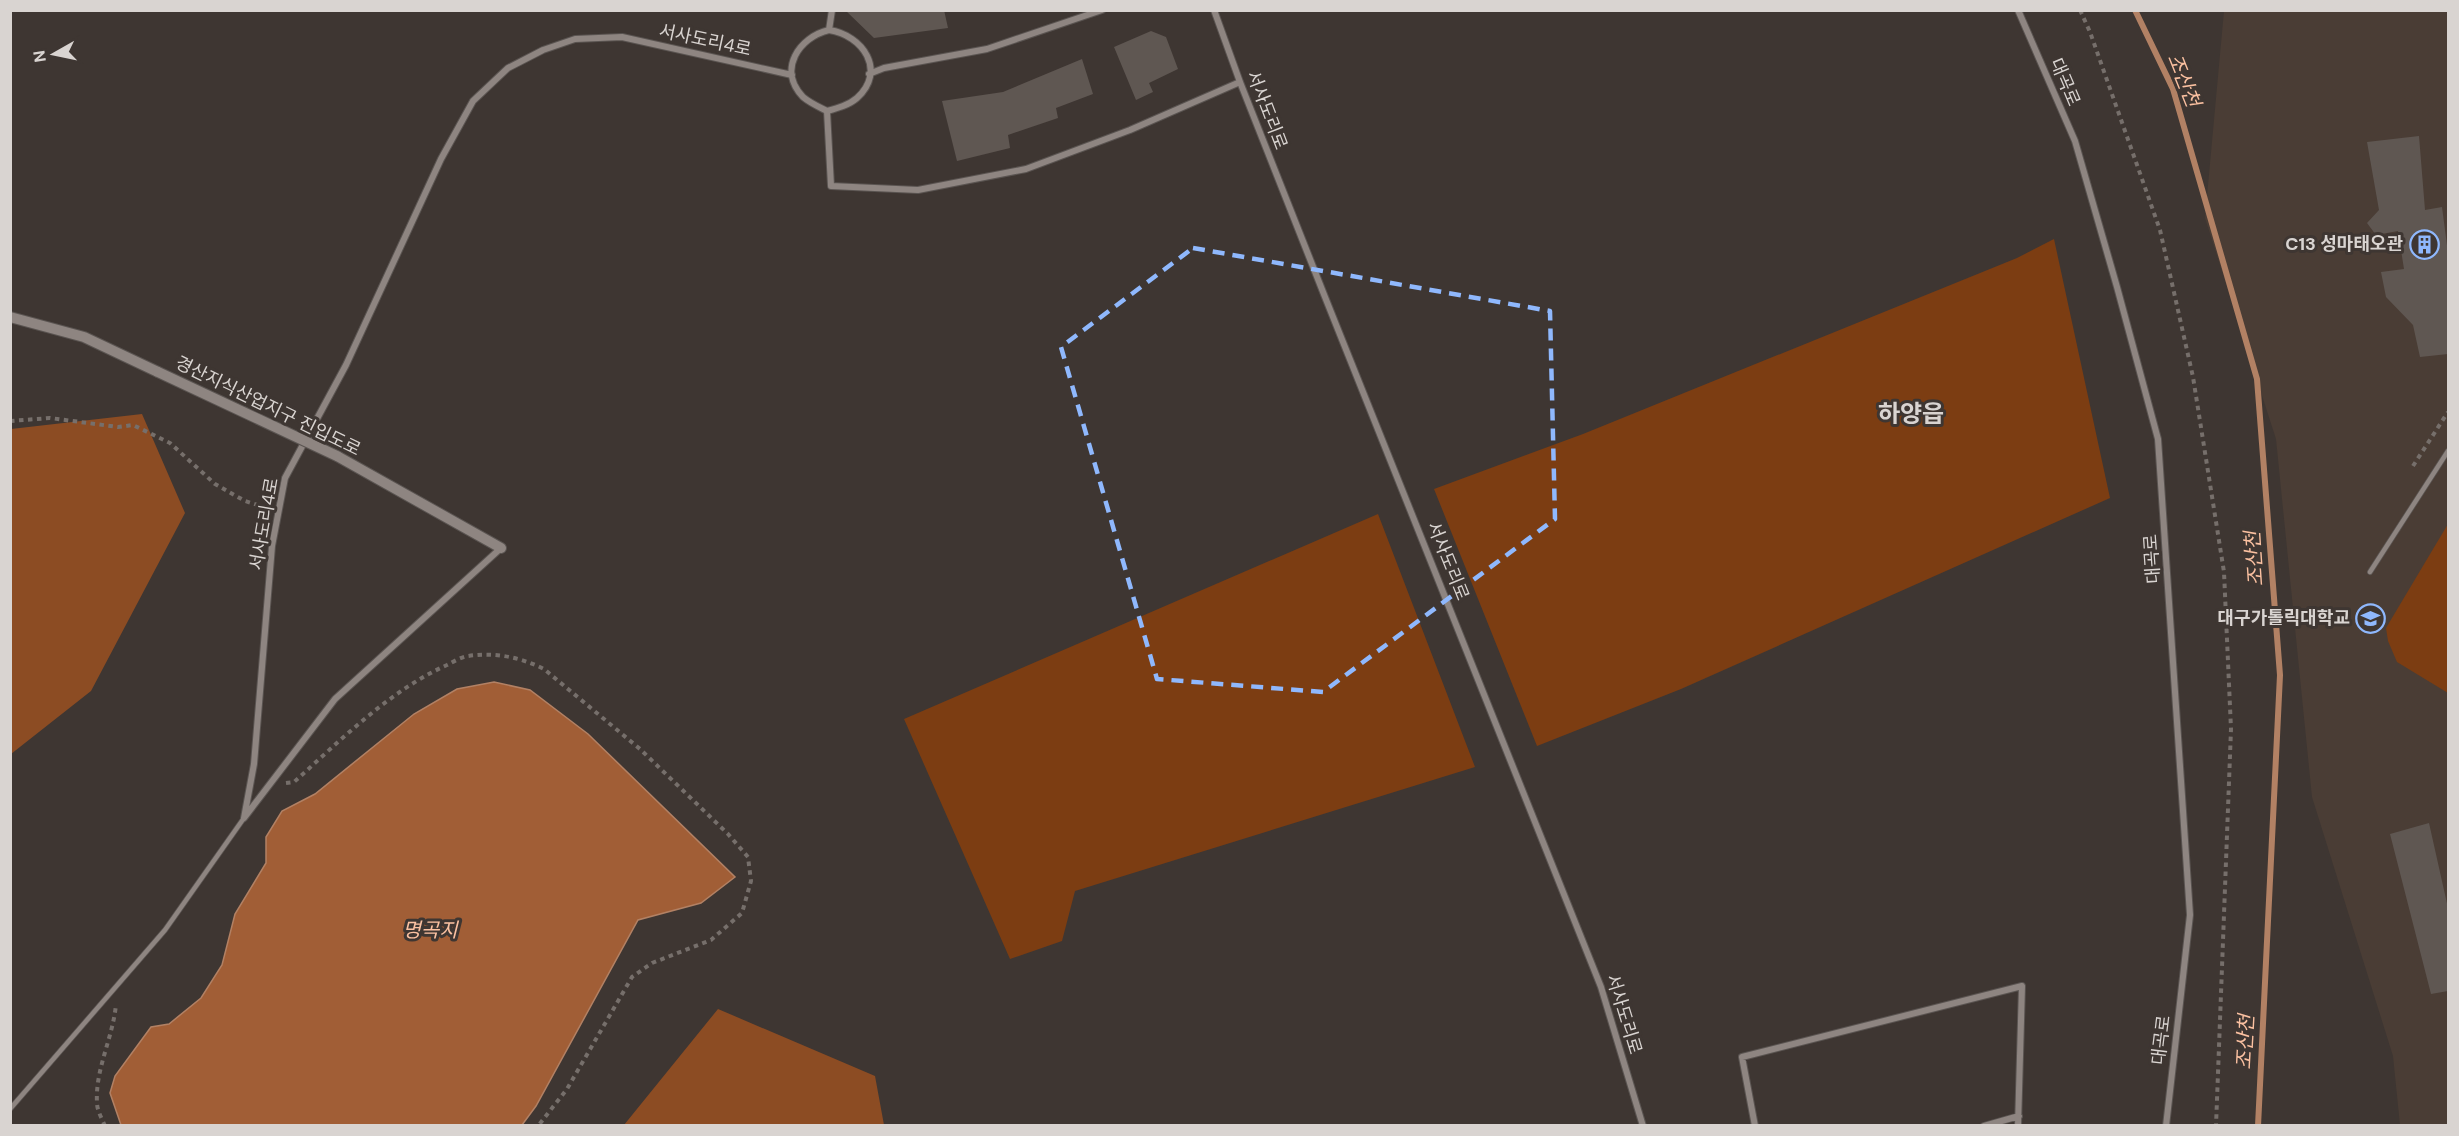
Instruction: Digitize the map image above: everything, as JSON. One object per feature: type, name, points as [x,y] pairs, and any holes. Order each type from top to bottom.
[{"type":"street","points":[[829,30],[832,10]]},
{"type":"street","points":[[869,74],[885,68],[987,49],[1102,10]]},
{"type":"street","name":"서사도리로","points":[[1214,10],[1240,82],[1601,987],[1643,1125]]},
{"type":"street","name":"대곡로","points":[[2018,10],[2074,141],[2158,439],[2190,915],[2166,1125]]},
{"type":"street","points":[[829,30],[843,32],[864,48],[869,61],[869,74],[866,86],[858,97],[848,104],[827,111],[802,96],[792,75],[797,50],[817,33],[829,30]]},
{"type":"street","name":"서사도리4로","points":[[244,818],[254,764],[272,546],[285,478],[346,365],[441,159],[472,101],[508,68],[543,50],[575,39],[622,37],[792,75]]},
{"type":"street","points":[[827,111],[831,186],[918,190],[1026,170],[1130,130],[1240,82]]},
{"type":"street","name":"경산지식산업지구 진입도로","points":[[10,317],[84,337],[337,456],[501,548]]},
{"type":"street","points":[[244,818],[335,699],[501,548]]},
{"type":"street","points":[[1755,1125],[1742,1057],[2022,986],[2018,1125]]},
{"type":"street","points":[[1984,1125],[2019,1116]]},
{"type":"lane","points":[[2370,572],[2448,451]]},
{"type":"lane","points":[[10,1108],[165,930],[244,818]]},
{"type":"path","points":[[2080,10],[2160,230],[2193,377],[2224,572],[2231,729],[2216,1125]]},
{"type":"path","points":[[2413,466],[2448,412]]},
{"type":"path","points":[[10,421],[50,418],[118,427],[133,425],[170,443],[214,484],[245,501],[279,512]]},
{"type":"path","points":[[270,784],[294,782],[349,732],[406,687],[431,672],[466,656],[494,654],[526,660],[544,669],[640,749],[728,834],[748,857],[751,881],[742,913],[711,940],[652,963],[632,977],[567,1089],[538,1125]]},
{"type":"path","points":[[105,1125],[96,1104],[103,1057],[112,1034],[119,983]]},
{"type":"highlighted area","points":[[1193,248],[1550,311],[1555,519],[1323,692],[1157,679],[1061,347]]},
{"type":"shaded area","name":"대구가톨릭대학교","points":[[2224,11],[2448,11],[2448,1125],[2400,1125],[2393,1056],[2312,797],[2276,439],[2205,218]]},
{"type":"shaded area","points":[[2054,239],[2110,498],[1681,689],[1537,746],[1434,489],[1583,434],[2017,258]]},
{"type":"shaded area","points":[[142,414],[185,513],[91,691],[11,754],[11,429]]},
{"type":"shaded area","points":[[1378,514],[1475,767],[1075,891],[1062,941],[1010,959],[904,719]]},
{"type":"shaded area","points":[[2448,524],[2448,693],[2397,662],[2388,641],[2386,628]]},
{"type":"shaded area","points":[[718,1009],[875,1076],[884,1125],[624,1125]]},
{"type":"water","name":"명곡지","points":[[494,682],[530,690],[588,734],[735,877],[701,903],[638,920],[536,1106],[522,1125],[121,1125],[110,1093],[115,1076],[151,1027],[169,1024],[201,998],[222,965],[235,914],[266,863],[266,837],[282,811],[315,794],[414,714],[457,689]]},
{"type":"building","points":[[845,10],[944,10],[948,28],[874,38]]},
{"type":"building","points":[[1151,31],[1166,37],[1178,69],[1149,83],[1153,92],[1136,100],[1114,47]]},
{"type":"building","points":[[1082,59],[1093,94],[1056,108],[1058,118],[1008,135],[1010,148],[957,161],[942,101],[1003,92]]},
{"type":"building","name":"C13 성마태오관","points":[[2419,136],[2425,210],[2442,207],[2448,253],[2448,354],[2420,357],[2413,325],[2386,297],[2381,272],[2404,269],[2398,231],[2376,235],[2367,223],[2379,210],[2367,142]]},
{"type":"building","points":[[2429,823],[2448,908],[2448,991],[2431,994],[2390,834]]},
{"type":"waterway","name":"조산천","points":[[2135,10],[2173,89],[2257,379],[2280,675],[2258,1126]]},
{"type":"place","name":"C13 성마태오관","points":[[2424,244]]},
{"type":"place","name":"대구가톨릭대학교","points":[[2371,618]]},
{"type":"district","name":"하양읍","points":[[1911,414]]}]
